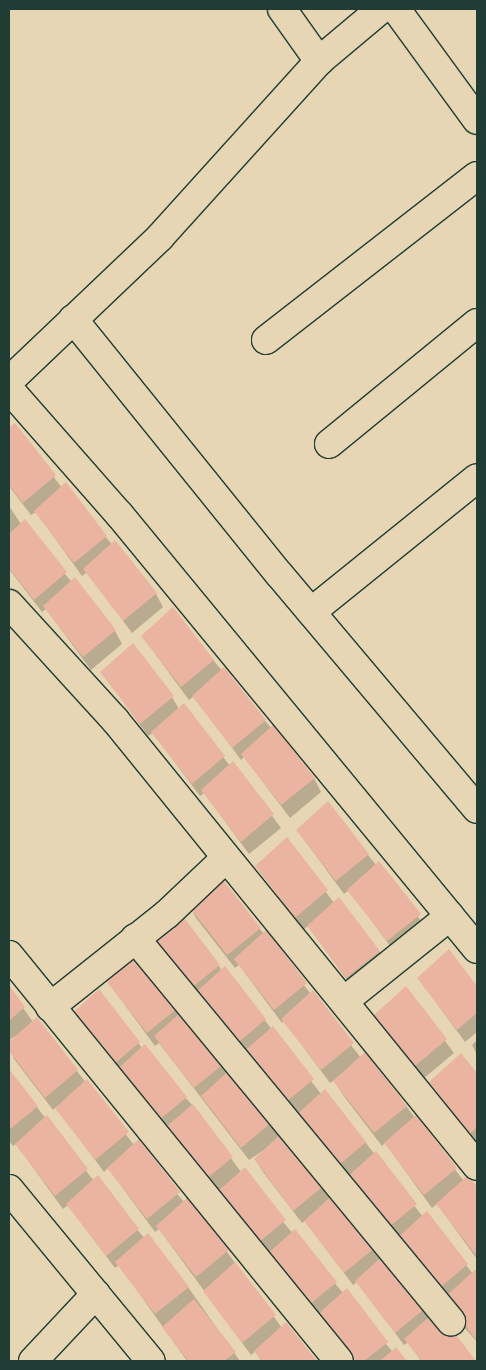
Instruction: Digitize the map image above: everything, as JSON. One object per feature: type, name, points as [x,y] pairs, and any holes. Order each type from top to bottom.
[{"type":"street","points":[[282,9],[319,61]]},
{"type":"street","points":[[9,381],[160,237],[319,61],[381,9]]},
{"type":"street","points":[[396,9],[477,120]]},
{"type":"street","points":[[266,340],[477,176]]},
{"type":"street","points":[[73,319],[311,612],[477,809]]},
{"type":"street","points":[[329,444],[477,323]]},
{"type":"street","points":[[9,389],[119,514],[477,949]]},
{"type":"street","points":[[311,612],[477,478]]},
{"type":"street","points":[[9,604],[115,720],[477,1166]]},
{"type":"street","points":[[50,1007],[167,914],[226,858]]},
{"type":"street","points":[[344,1002],[450,916]]},
{"type":"street","points":[[135,938],[451,1321]]},
{"type":"street","points":[[9,955],[339,1361]]},
{"type":"street","points":[[13,1206],[96,1294],[151,1361]]},
{"type":"street","points":[[33,1361],[96,1294]]},
{"type":"building","points":[[15,423],[56,475],[23,503],[9,485],[9,428]]},
{"type":"building","points":[[66,482],[107,536],[74,563],[34,511]]},
{"type":"building","points":[[25,519],[67,572],[34,600],[9,568],[9,534]]},
{"type":"building","points":[[115,540],[157,593],[123,621],[83,569]]},
{"type":"building","points":[[75,577],[116,630],[83,657],[43,606]]},
{"type":"building","points":[[173,607],[214,660],[181,687],[141,636]]},
{"type":"building","points":[[133,643],[174,696],[140,724],[100,672]]},
{"type":"building","points":[[224,667],[266,720],[232,748],[192,696]]},
{"type":"building","points":[[184,703],[225,756],[192,784],[151,732]]},
{"type":"building","points":[[273,725],[315,778],[281,805],[241,754]]},
{"type":"building","points":[[233,761],[274,814],[241,842],[201,790]]},
{"type":"building","points":[[328,801],[369,854],[336,881],[296,830]]},
{"type":"building","points":[[287,837],[328,890],[295,918],[255,866]]},
{"type":"building","points":[[379,861],[421,914],[387,941],[347,890]]},
{"type":"building","points":[[219,875],[261,928],[227,955],[187,904]]},
{"type":"building","points":[[339,897],[380,951],[346,978],[307,926]]},
{"type":"building","points":[[179,911],[220,965],[186,992],[147,940]]},
{"type":"building","points":[[266,930],[307,983],[274,1010],[234,959]]},
{"type":"building","points":[[449,949],[477,986],[477,1013],[457,1030],[417,978]]},
{"type":"building","points":[[139,953],[180,1006],[147,1033],[107,982]]},
{"type":"building","points":[[225,966],[266,1019],[233,1047],[193,995]]},
{"type":"building","points":[[9,985],[25,1007],[9,1021]]},
{"type":"building","points":[[406,986],[447,1039],[414,1067],[374,1015]]},
{"type":"building","points":[[99,989],[140,1042],[107,1070],[67,1018]]},
{"type":"building","points":[[313,990],[354,1043],[321,1070],[281,1019]]},
{"type":"building","points":[[186,1008],[227,1061],[194,1088],[154,1036]]},
{"type":"building","points":[[37,1017],[78,1070],[45,1098],[9,1051],[9,1042]]},
{"type":"building","points":[[273,1026],[314,1079],[280,1107],[240,1055]]},
{"type":"building","points":[[145,1044],[187,1097],[153,1125],[113,1073]]},
{"type":"building","points":[[365,1052],[407,1106],[374,1133],[333,1081]]},
{"type":"building","points":[[461,1053],[477,1073],[477,1127],[470,1134],[429,1082]]},
{"type":"building","points":[[233,1067],[274,1120],[241,1148],[201,1096]]},
{"type":"building","points":[[9,1069],[38,1106],[9,1130]]},
{"type":"building","points":[[87,1079],[129,1132],[95,1160],[55,1108]]},
{"type":"building","points":[[325,1089],[366,1142],[333,1170],[293,1118]]},
{"type":"building","points":[[193,1104],[233,1157],[200,1184],[160,1132]]},
{"type":"building","points":[[47,1115],[88,1169],[55,1196],[15,1144]]},
{"type":"building","points":[[416,1115],[457,1168],[424,1195],[384,1143]]},
{"type":"building","points":[[285,1130],[327,1183],[293,1211],[254,1159]]},
{"type":"building","points":[[139,1139],[180,1192],[147,1219],[107,1168]]},
{"type":"building","points":[[376,1151],[417,1204],[384,1231],[344,1180]]},
{"type":"building","points":[[245,1167],[286,1220],[253,1247],[213,1196]]},
{"type":"building","points":[[98,1175],[139,1229],[106,1256],[66,1204]]},
{"type":"building","points":[[468,1175],[477,1187],[476,1255],[436,1204]]},
{"type":"building","points":[[336,1192],[377,1246],[344,1273],[304,1221]]},
{"type":"building","points":[[188,1197],[229,1250],[196,1277],[156,1226]]},
{"type":"building","points":[[427,1211],[468,1264],[435,1292],[395,1240]]},
{"type":"building","points":[[295,1229],[337,1282],[304,1309],[264,1257]]},
{"type":"building","points":[[148,1233],[189,1287],[155,1314],[115,1262]]},
{"type":"building","points":[[387,1252],[429,1305],[395,1333],[355,1281]]},
{"type":"building","points":[[235,1262],[276,1315],[242,1343],[203,1291]]},
{"type":"building","points":[[477,1270],[477,1341],[444,1298]]},
{"type":"building","points":[[347,1288],[388,1342],[364,1361],[348,1361],[315,1317]]},
{"type":"building","points":[[194,1299],[236,1352],[224,1361],[188,1361],[162,1327]]},
{"type":"building","points":[[437,1310],[476,1361],[422,1361],[404,1339]]},
{"type":"building","points":[[286,1322],[317,1361],[262,1361],[254,1351]]},
{"type":"building","points":[[396,1347],[407,1361],[380,1361]]}]
